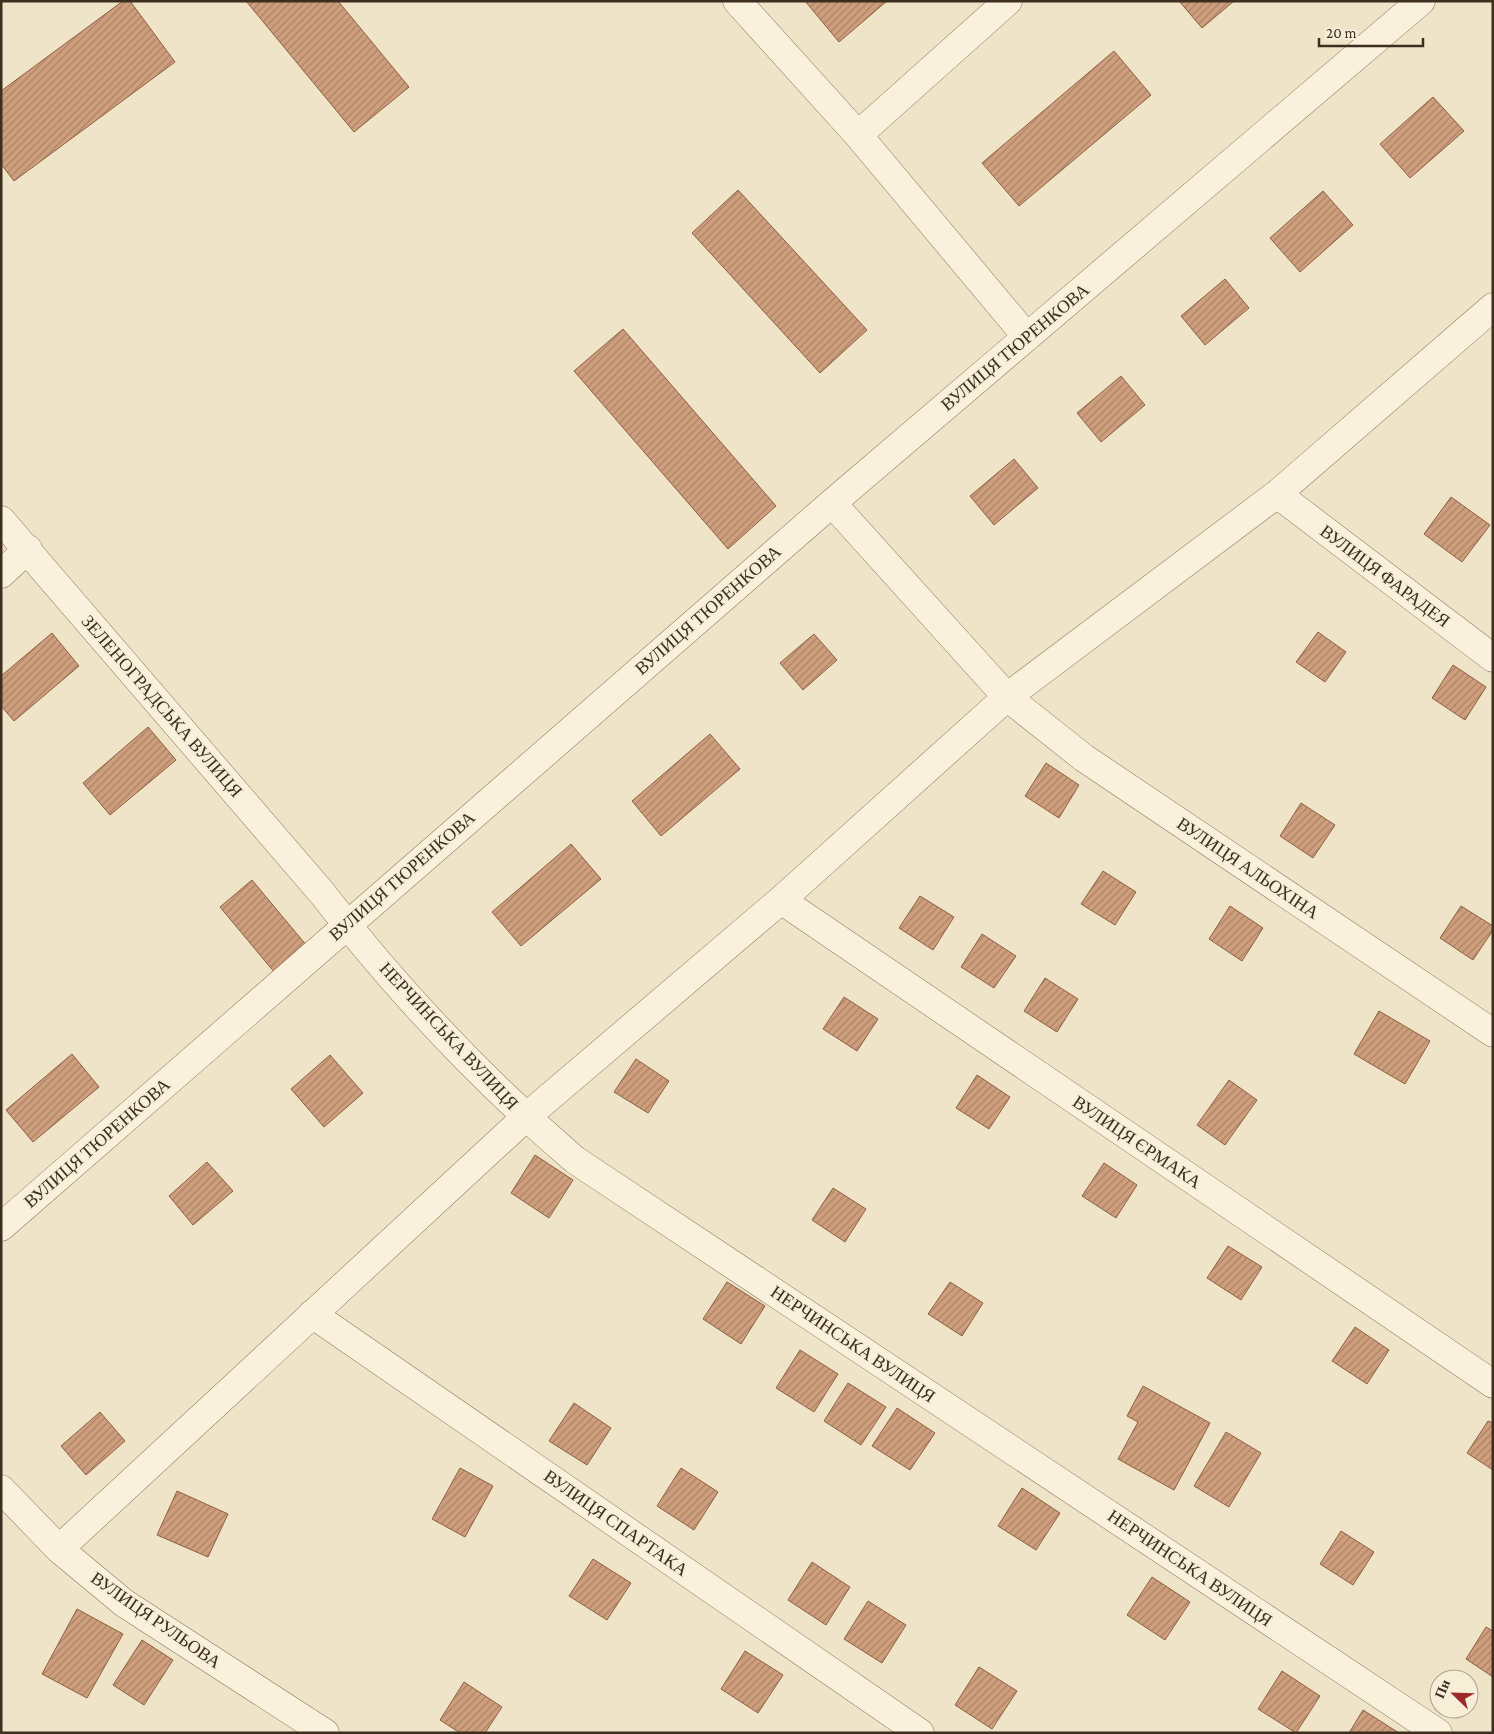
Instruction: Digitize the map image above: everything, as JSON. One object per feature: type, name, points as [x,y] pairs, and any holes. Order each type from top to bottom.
[{"type":"street","points":[[737,1],[858,135],[1027,338]]},
{"type":"street","points":[[858,135],[1008,1]]},
{"type":"street","name":"ВУЛИЦЯ ТЮРЕНКОВА","points":[[1,1227],[832,503],[1421,1]]},
{"type":"street","points":[[59,1549],[526,1117],[781,900],[1007,697],[1277,494],[1493,307]]},
{"type":"street","name":"ВУЛИЦЯ ФАРАДЕЯ","points":[[1277,494],[1493,658]]},
{"type":"street","name":"ВУЛИЦЯ АЛЬОХІНА","points":[[832,503],[1007,697],[1084,758],[1493,1033]]},
{"type":"street","name":"ЗЕЛЕНОГРАДСЬКА ВУЛИЦЯ","points":[[1,520],[28,549],[322,893]]},
{"type":"street","points":[[1,574],[28,549]]},
{"type":"street","name":"НЕРЧИНСЬКА ВУЛИЦЯ","points":[[322,893],[346,925],[458,1051],[526,1117],[575,1160],[1438,1733]]},
{"type":"street","name":"ВУЛИЦЯ ЄРМАКА","points":[[781,900],[1493,1384]]},
{"type":"street","name":"ВУЛИЦЯ СПАРТАКА","points":[[312,1314],[920,1733]]},
{"type":"street","name":"ВУЛИЦЯ РУЛЬОВА","points":[[1,1489],[59,1549],[124,1602],[325,1733]]},
{"type":"building","points":[[123,1],[130,1],[175,62],[14,181],[1,164],[1,91]]},
{"type":"building","points":[[246,1],[338,1],[409,87],[354,132]]},
{"type":"building","points":[[805,1],[887,1],[839,42]]},
{"type":"building","points":[[1179,1],[1234,1],[1202,28]]},
{"type":"building","points":[[1114,51],[1151,95],[1019,206],[982,163]]},
{"type":"building","points":[[1433,97],[1464,131],[1410,178],[1380,144]]},
{"type":"building","points":[[738,190],[867,330],[820,373],[692,233]]},
{"type":"building","points":[[1323,191],[1353,225],[1300,272],[1270,238]]},
{"type":"building","points":[[1225,279],[1249,308],[1205,345],[1181,316]]},
{"type":"building","points":[[623,329],[776,506],[728,549],[574,371]]},
{"type":"building","points":[[1121,376],[1145,405],[1101,442],[1077,413]]},
{"type":"building","points":[[1014,459],[1038,488],[994,525],[970,496]]},
{"type":"building","points":[[1451,497],[1490,525],[1462,562],[1424,534]]},
{"type":"building","points":[[1318,632],[1346,652],[1325,682],[1296,662]]},
{"type":"building","points":[[52,633],[79,666],[14,721],[1,706],[1,676]]},
{"type":"building","points":[[814,634],[837,660],[803,690],[780,663]]},
{"type":"building","points":[[1453,665],[1486,687],[1465,720],[1432,698]]},
{"type":"building","points":[[148,727],[176,760],[110,815],[83,783]]},
{"type":"building","points":[[710,734],[740,769],[661,836],[632,801]]},
{"type":"building","points":[[1046,763],[1079,785],[1059,818],[1025,796]]},
{"type":"building","points":[[1301,803],[1335,825],[1313,858],[1280,836]]},
{"type":"building","points":[[571,844],[601,879],[521,946],[492,912]]},
{"type":"building","points":[[1103,871],[1136,892],[1115,925],[1081,904]]},
{"type":"building","points":[[252,880],[307,946],[275,973],[220,907]]},
{"type":"building","points":[[920,896],[954,917],[933,950],[899,928]]},
{"type":"building","points":[[1230,906],[1263,928],[1242,961],[1209,939]]},
{"type":"building","points":[[1461,906],[1493,926],[1493,930],[1473,960],[1440,938]]},
{"type":"building","points":[[982,934],[1016,956],[994,988],[961,967]]},
{"type":"building","points":[[1045,978],[1078,999],[1057,1032],[1024,1011]]},
{"type":"building","points":[[844,997],[878,1019],[857,1051],[823,1029]]},
{"type":"building","points":[[1379,1011],[1430,1041],[1405,1084],[1354,1054]]},
{"type":"building","points":[[72,1054],[99,1087],[33,1142],[6,1110]]},
{"type":"building","points":[[330,1055],[363,1093],[324,1127],[291,1089]]},
{"type":"building","points":[[636,1059],[669,1081],[648,1113],[614,1092]]},
{"type":"building","points":[[977,1075],[1010,1097],[989,1129],[956,1108]]},
{"type":"building","points":[[1229,1080],[1257,1100],[1225,1145],[1197,1125]]},
{"type":"building","points":[[535,1155],[573,1180],[549,1218],[511,1193]]},
{"type":"building","points":[[207,1162],[233,1191],[193,1225],[169,1196]]},
{"type":"building","points":[[1104,1163],[1137,1185],[1116,1218],[1082,1196]]},
{"type":"building","points":[[833,1188],[866,1209],[845,1242],[812,1220]]},
{"type":"building","points":[[1228,1246],[1262,1267],[1241,1300],[1207,1278]]},
{"type":"building","points":[[727,1282],[765,1306],[741,1344],[703,1319]]},
{"type":"building","points":[[950,1282],[983,1303],[962,1336],[928,1314]]},
{"type":"building","points":[[1355,1327],[1389,1350],[1367,1384],[1332,1361]]},
{"type":"building","points":[[800,1350],[838,1374],[814,1412],[776,1388]]},
{"type":"building","points":[[848,1383],[886,1407],[861,1445],[824,1421]]},
{"type":"building","points":[[1143,1386],[1210,1423],[1174,1490],[1118,1459],[1138,1422],[1127,1416]]},
{"type":"building","points":[[574,1403],[611,1428],[587,1465],[549,1441]]},
{"type":"building","points":[[897,1408],[935,1433],[910,1470],[872,1446]]},
{"type":"building","points":[[100,1412],[125,1441],[86,1475],[61,1446]]},
{"type":"building","points":[[1488,1421],[1493,1423],[1493,1470],[1467,1453]]},
{"type":"building","points":[[1226,1432],[1261,1453],[1229,1507],[1194,1486]]},
{"type":"building","points":[[460,1468],[493,1486],[465,1537],[432,1519]]},
{"type":"building","points":[[681,1468],[718,1492],[694,1530],[657,1506]]},
{"type":"building","points":[[1022,1488],[1060,1513],[1036,1550],[998,1526]]},
{"type":"building","points":[[177,1491],[228,1514],[208,1557],[157,1535]]},
{"type":"building","points":[[1341,1531],[1374,1552],[1353,1585],[1320,1564]]},
{"type":"building","points":[[593,1559],[631,1583],[607,1620],[569,1596]]},
{"type":"building","points":[[812,1562],[850,1587],[826,1625],[788,1600]]},
{"type":"building","points":[[1152,1577],[1190,1602],[1165,1640],[1127,1615]]},
{"type":"building","points":[[868,1601],[906,1625],[882,1663],[844,1639]]},
{"type":"building","points":[[77,1609],[123,1634],[87,1698],[42,1674]]},
{"type":"building","points":[[1486,1627],[1493,1631],[1493,1677],[1466,1659]]},
{"type":"building","points":[[142,1640],[173,1660],[144,1705],[113,1685]]},
{"type":"building","points":[[745,1651],[783,1675],[758,1713],[721,1689]]},
{"type":"building","points":[[979,1667],[1017,1691],[992,1729],[955,1705]]},
{"type":"building","points":[[1282,1671],[1320,1696],[1296,1733],[1258,1709]]},
{"type":"building","points":[[464,1682],[502,1707],[485,1733],[460,1733],[440,1720]]},
{"type":"building","points":[[1363,1710],[1399,1733],[1349,1733]]}]
